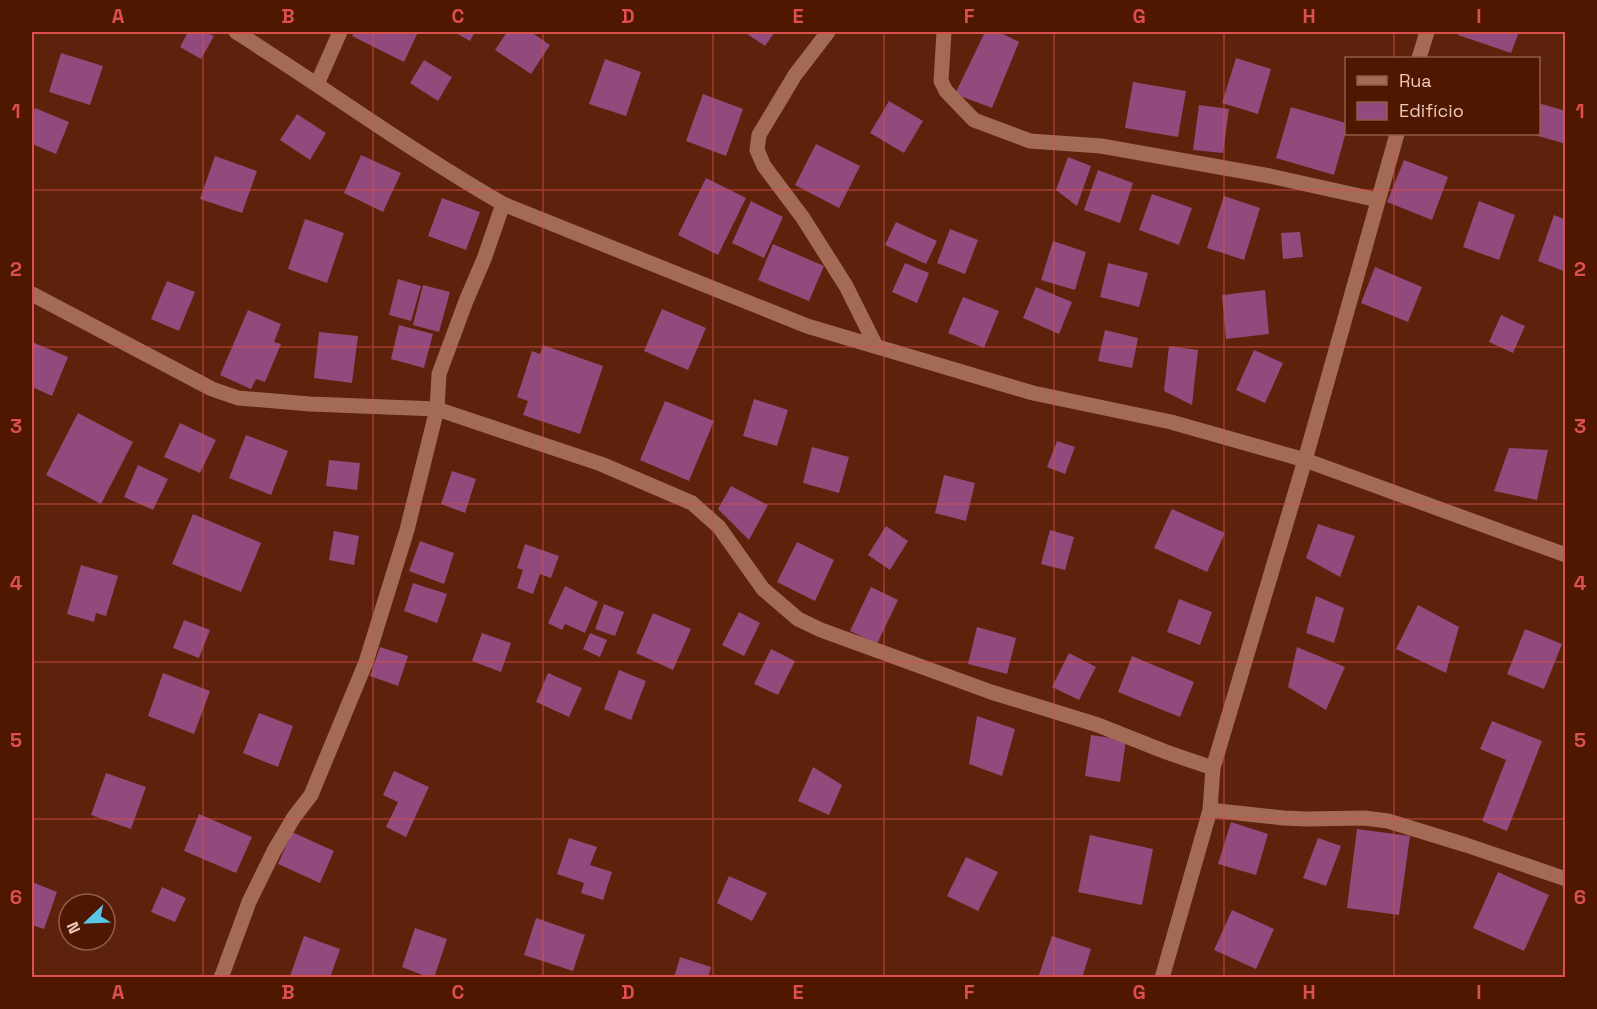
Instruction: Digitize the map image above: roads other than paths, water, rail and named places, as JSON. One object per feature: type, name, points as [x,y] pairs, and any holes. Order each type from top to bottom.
[{"type":"street","points":[[236,32],[462,181],[502,204],[807,326],[1033,393],[1171,422],[1305,460],[1566,555]]},
{"type":"street","points":[[317,84],[340,32]]},
{"type":"street","points":[[828,32],[795,75],[759,135],[757,150],[764,166],[803,218],[846,286],[876,346]]},
{"type":"street","points":[[944,32],[941,81],[946,90],[974,120],[1030,141],[1101,146],[1270,176],[1377,200]]},
{"type":"street","points":[[1419,57],[1427,32]]},
{"type":"street","points":[[1162,978],[1210,810],[1213,768],[1305,460],[1397,135]]},
{"type":"street","points":[[221,978],[249,902],[274,851],[294,817],[311,795],[366,662],[407,530],[437,409],[439,374],[484,259],[502,204]]},
{"type":"street","points":[[32,294],[212,388],[238,398],[310,404],[437,409],[601,464],[692,503],[719,528],[763,589],[798,619],[821,630],[991,692],[1098,725],[1213,768]]},
{"type":"street","points":[[1210,810],[1284,818],[1365,818],[1388,821],[1566,879]]}]
